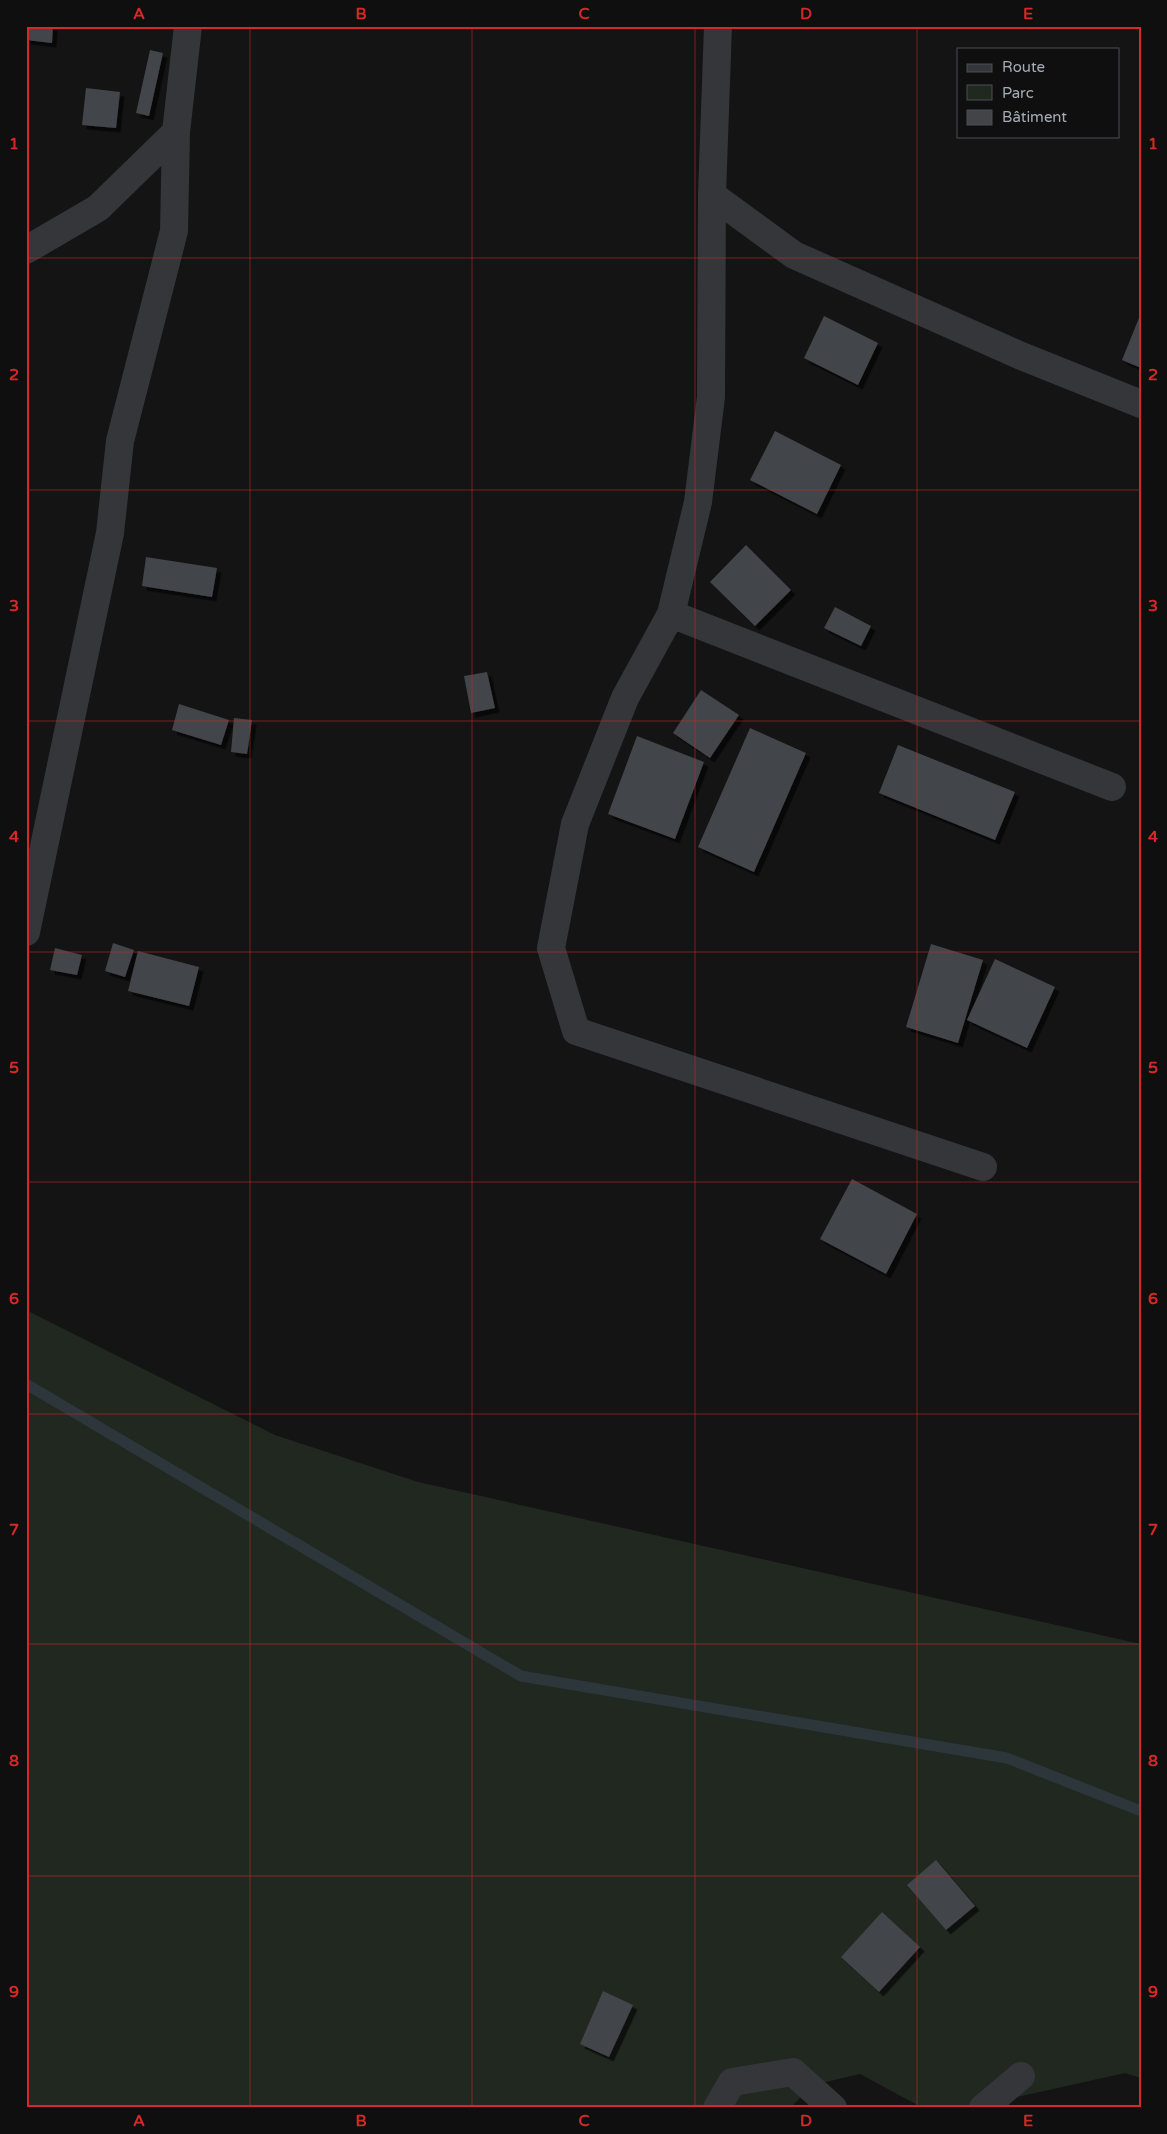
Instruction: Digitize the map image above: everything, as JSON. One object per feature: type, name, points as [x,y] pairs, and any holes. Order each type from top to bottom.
[{"type":"street","points":[[26,932],[110,533],[120,441],[174,231],[176,132],[188,26]]},
{"type":"street","points":[[718,26],[712,195],[711,397],[698,502],[670,614],[625,698],[575,824],[552,948],[576,1030],[982,1167]]},
{"type":"street","points":[[26,250],[98,208],[176,132]]},
{"type":"street","points":[[712,195],[794,255],[1019,355],[1141,404]]},
{"type":"street","points":[[670,614],[1112,787]]},
{"type":"street","points":[[717,2108],[732,2082],[794,2072],[834,2108]]},
{"type":"street","points":[[983,2108],[1021,2076]]},
{"type":"green space","points":[[26,1310],[275,1435],[418,1482],[1141,1644],[1141,2078],[1125,2073],[967,2108],[923,2108],[860,2074],[813,2085],[790,2108],[26,2108]]},
{"type":"building","points":[[26,26],[53,26],[52,43],[26,40]]},
{"type":"building","points":[[150,50],[163,53],[149,116],[136,113]]},
{"type":"building","points":[[86,88],[120,92],[116,128],[82,125]]},
{"type":"building","points":[[1141,313],[1141,368],[1122,360]]},
{"type":"building","points":[[824,316],[878,343],[858,385],[804,358]]},
{"type":"building","points":[[775,431],[841,465],[817,514],[750,480]]},
{"type":"building","points":[[746,545],[791,590],[755,626],[710,582]]},
{"type":"building","points":[[146,557],[217,568],[212,597],[142,586]]},
{"type":"building","points":[[835,607],[871,626],[861,646],[824,628]]},
{"type":"building","points":[[487,672],[495,708],[471,713],[464,676]]},
{"type":"building","points":[[701,690],[739,715],[710,758],[673,733]]},
{"type":"building","points":[[179,704],[229,720],[221,745],[172,730]]},
{"type":"building","points":[[234,718],[252,720],[247,754],[231,752]]},
{"type":"building","points":[[750,728],[806,753],[754,872],[698,847]]},
{"type":"building","points":[[637,736],[704,762],[675,839],[608,814]]},
{"type":"building","points":[[898,745],[1015,792],[995,840],[879,793]]},
{"type":"building","points":[[113,943],[134,950],[125,977],[105,971]]},
{"type":"building","points":[[931,944],[983,960],[958,1043],[906,1027]]},
{"type":"building","points":[[55,948],[82,955],[77,975],[50,970]]},
{"type":"building","points":[[138,951],[199,967],[189,1006],[128,991]]},
{"type":"building","points":[[995,959],[1055,987],[1027,1048],[967,1020]]},
{"type":"building","points":[[852,1179],[917,1214],[886,1274],[820,1239]]},
{"type":"building","points":[[936,1860],[975,1906],[946,1930],[907,1885]]},
{"type":"building","points":[[882,1912],[920,1947],[879,1992],[841,1957]]},
{"type":"building","points":[[603,1991],[633,2005],[609,2057],[580,2044]]},
{"type":"waterway","points":[[26,1384],[521,1676],[1007,1758],[1141,1811]]}]
